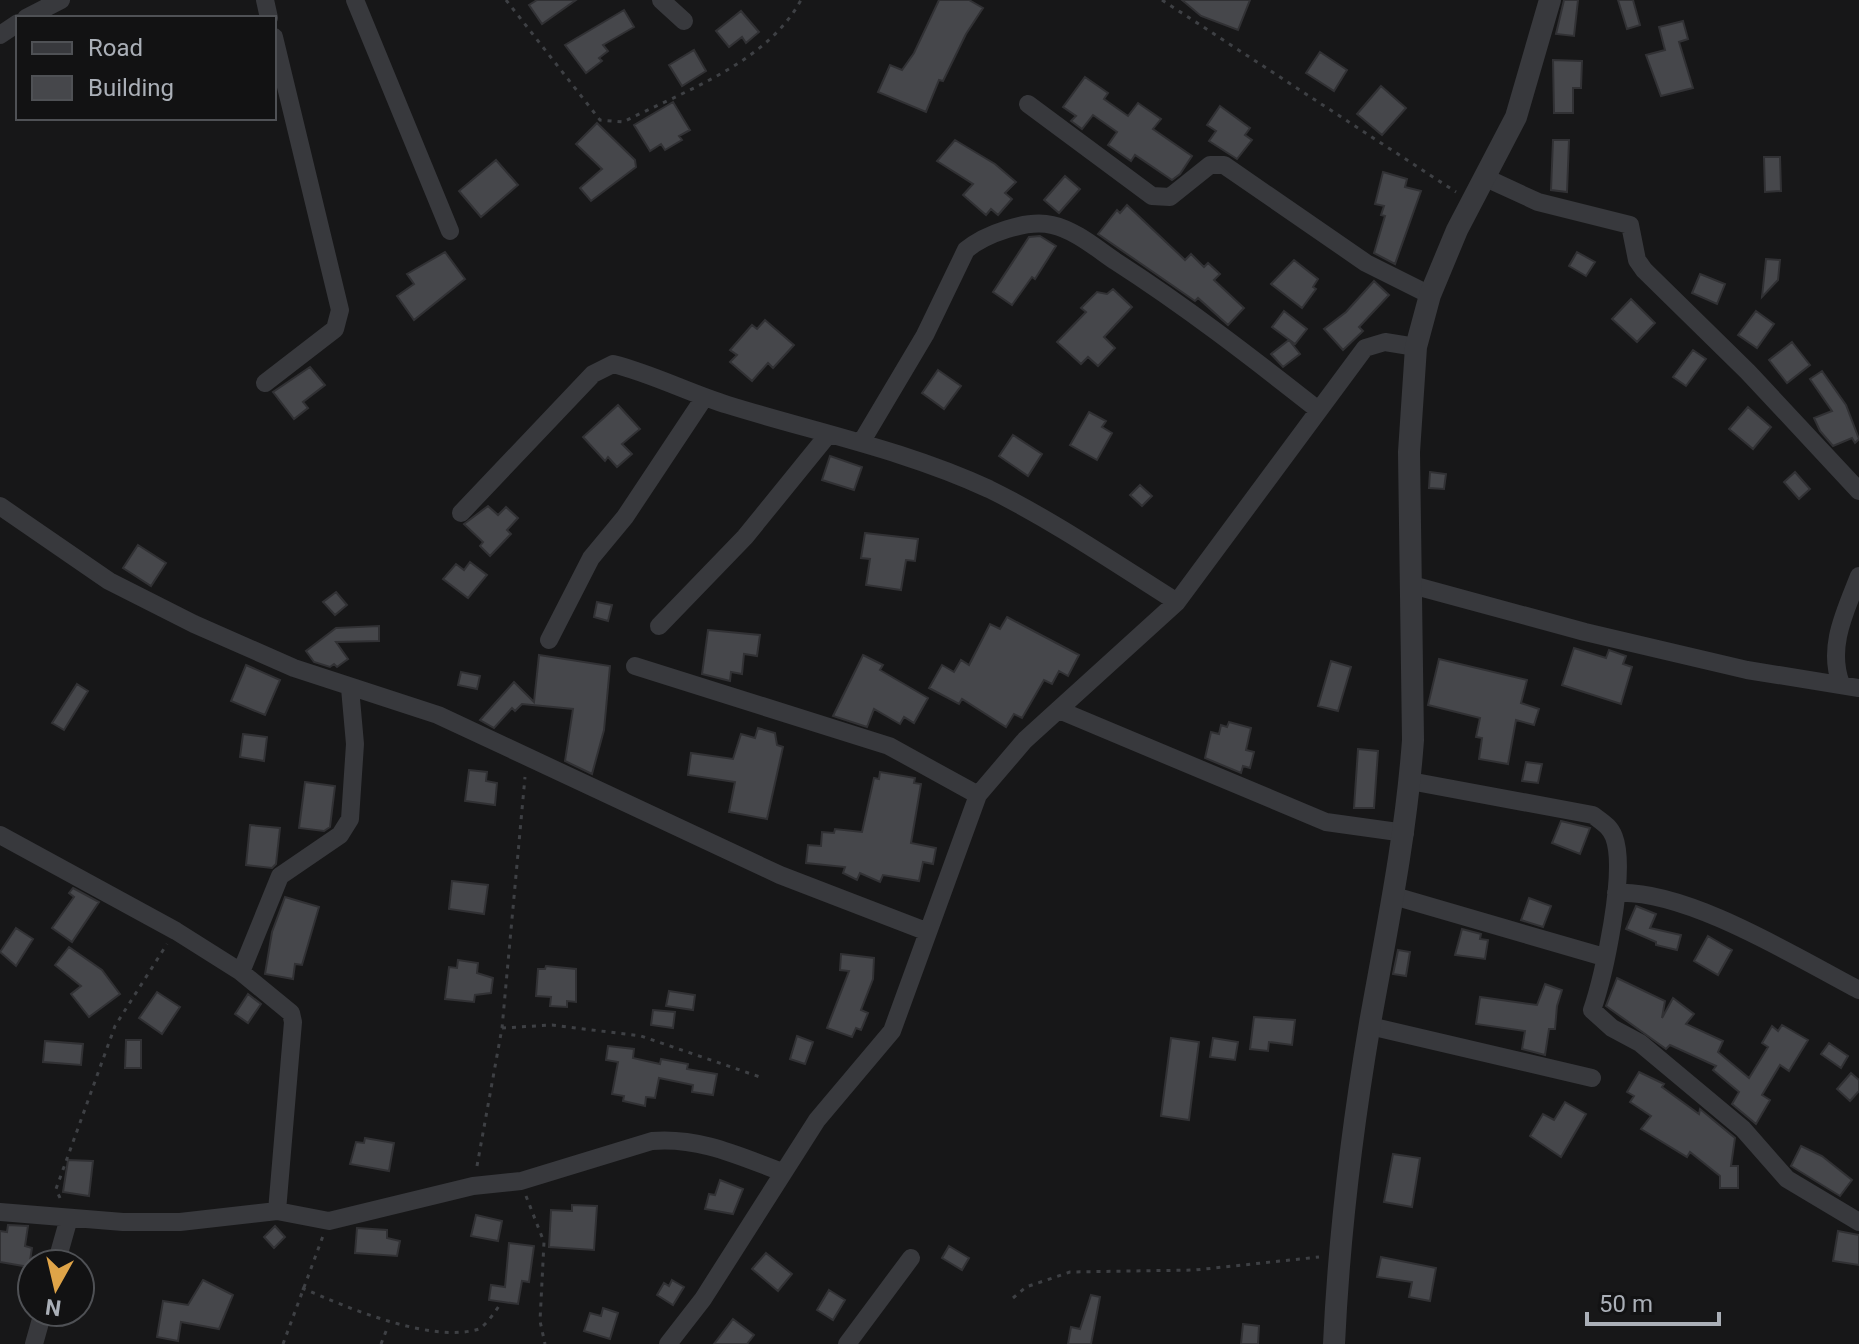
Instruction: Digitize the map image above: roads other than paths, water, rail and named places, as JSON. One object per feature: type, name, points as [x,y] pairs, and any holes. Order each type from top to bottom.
[{"type":"street","points":[[30,16],[61,0]]},
{"type":"street","points":[[355,0],[450,231]]},
{"type":"street","points":[[661,0],[684,21]]},
{"type":"street","points":[[1334,1344],[1338,1255],[1370,1026],[1405,833],[1410,781],[1413,740],[1409,452],[1416,347],[1430,295],[1457,230],[1516,117],[1550,0]]},
{"type":"street","points":[[265,383],[335,329],[340,310],[276,45]]},
{"type":"street","points":[[1028,104],[1152,196],[1170,197],[1210,165],[1224,165],[1366,263],[1430,295]]},
{"type":"street","points":[[1486,178],[1538,202],[1630,225],[1637,260],[1644,270],[1748,372],[1859,491]]},
{"type":"street","points":[[862,441],[925,335],[966,250],[976,242],[1027,225],[1050,224],[1070,231],[1146,281],[1317,409]]},
{"type":"street","points":[[668,1344],[703,1299],[817,1120],[892,1031],[978,795],[1025,740],[1177,602],[1365,348],[1385,342],[1416,347]]},
{"type":"street","points":[[461,513],[593,374],[613,364],[704,398],[827,436],[862,441],[989,490],[1053,524],[1177,602]]},
{"type":"street","points":[[549,640],[591,558],[625,517],[704,398]]},
{"type":"street","points":[[659,626],[745,537],[827,436]]},
{"type":"street","points":[[0,506],[109,581],[294,668],[438,715],[780,875],[928,932]]},
{"type":"street","points":[[1850,686],[1835,667],[1835,652],[1859,576]]},
{"type":"street","points":[[1412,585],[1614,639],[1747,670],[1850,686]]},
{"type":"street","points":[[635,666],[889,746],[978,795]]},
{"type":"street","points":[[241,972],[280,876],[340,835],[350,819],[355,744],[350,688]]},
{"type":"street","points":[[1059,710],[1326,822],[1405,833]]},
{"type":"street","points":[[1410,781],[1593,815],[1608,827],[1618,850],[1616,893],[1603,979],[1592,1010],[1612,1028],[1640,1043],[1743,1129],[1787,1179],[1859,1222]]},
{"type":"street","points":[[0,835],[176,931],[241,972],[285,1008],[293,1022],[277,1211]]},
{"type":"street","points":[[1616,893],[1637,892],[1692,909],[1758,937],[1859,990]]},
{"type":"street","points":[[1394,896],[1604,957]]},
{"type":"street","points":[[1370,1026],[1592,1078]]},
{"type":"street","points":[[0,1212],[180,1222],[277,1211],[329,1221],[473,1186],[521,1181],[652,1141],[671,1140],[715,1147],[782,1172]]},
{"type":"street","points":[[61,1248],[69,1218]]},
{"type":"street","points":[[847,1344],[911,1258]]}]
